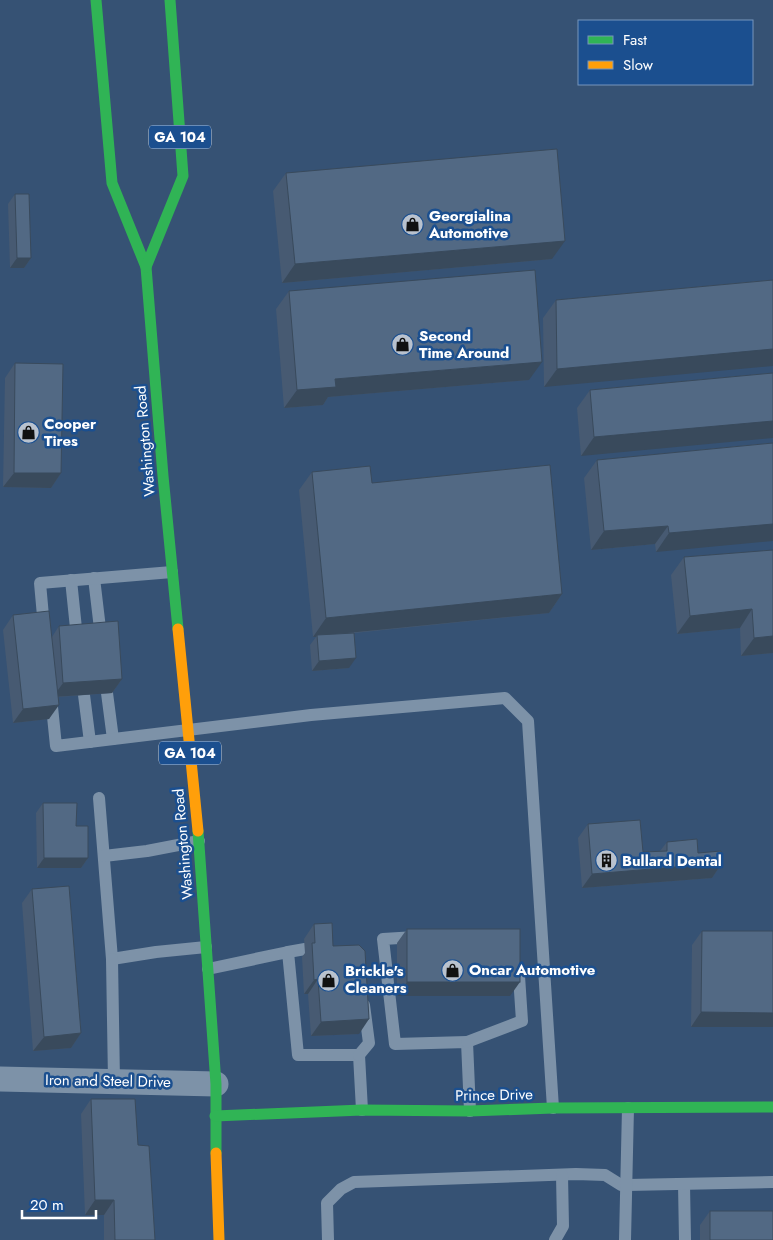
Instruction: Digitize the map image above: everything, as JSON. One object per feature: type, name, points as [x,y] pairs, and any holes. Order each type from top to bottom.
[{"type":"main road","name":"Washington Road","points":[[96,0],[112,183],[146,267],[163,476],[199,841],[216,1084],[215,1116],[220,1240]]},
{"type":"main road","name":"Washington Road","points":[[146,267],[183,176],[170,0]]},
{"type":"main road","name":"Prince Drive","points":[[215,1116],[362,1110],[470,1111],[553,1108],[773,1107]]},
{"type":"street","name":"Iron and Steel Drive","points":[[0,1079],[216,1084]]},
{"type":"lane","points":[[46,641],[40,583],[172,572]]},
{"type":"lane","points":[[94,578],[100,636]]},
{"type":"lane","points":[[71,580],[77,638]]},
{"type":"lane","points":[[50,689],[56,746],[311,715],[505,698],[528,720],[553,1108]]},
{"type":"lane","points":[[107,693],[113,740]]},
{"type":"lane","points":[[84,695],[90,742]]},
{"type":"lane","points":[[99,798],[112,959],[114,1082]]},
{"type":"lane","points":[[104,856],[146,851],[199,841]]},
{"type":"lane","points":[[429,936],[383,939],[395,1044],[467,1042],[522,1021],[519,976]]},
{"type":"lane","points":[[112,959],[206,947]]},
{"type":"lane","points":[[208,969],[305,949]]},
{"type":"lane","points":[[288,952],[298,1055],[359,1055]]},
{"type":"lane","points":[[362,1110],[359,1055],[369,1043],[363,995]]},
{"type":"lane","points":[[467,1042],[470,1111]]},
{"type":"lane","points":[[625,1240],[628,1108]]},
{"type":"lane","points":[[555,1240],[563,1226],[562,1175]]},
{"type":"lane","points":[[328,1240],[328,1203],[341,1189],[354,1182],[562,1175],[605,1175],[621,1184],[627,1185],[773,1182]]},
{"type":"lane","points":[[684,1184],[685,1240]]},
{"type":"building","name":"Georgialina Automotive","points":[[557,149],[565,241],[295,264],[286,173]]},
{"type":"building","points":[[15,194],[29,194],[31,258],[17,258]]},
{"type":"building","name":"Second Time Around","points":[[535,270],[542,362],[335,379],[336,387],[297,390],[289,291]]},
{"type":"building","points":[[773,280],[773,349],[557,369],[556,300]]},
{"type":"building","name":"Cooper Tires","points":[[15,363],[63,364],[61,473],[14,473]]},
{"type":"building","points":[[773,373],[773,421],[594,437],[590,390]]},
{"type":"building","points":[[773,443],[773,524],[669,533],[668,526],[604,531],[597,460]]},
{"type":"building","points":[[550,465],[562,594],[326,618],[312,472],[370,466],[372,483]]},
{"type":"building","points":[[773,550],[773,636],[754,638],[752,609],[690,616],[684,557]]},
{"type":"building","points":[[49,611],[59,705],[23,709],[13,615]]},
{"type":"building","points":[[118,621],[122,679],[63,683],[59,626]]},
{"type":"building","points":[[354,633],[356,658],[319,661],[317,635]]},
{"type":"building","points":[[43,803],[77,803],[76,826],[88,826],[88,858],[44,858]]},
{"type":"building","points":[[640,820],[643,852],[667,851],[667,842],[697,839],[698,853],[721,851],[722,863],[592,874],[588,824]]},
{"type":"building","points":[[69,886],[81,1033],[44,1037],[32,889]]},
{"type":"building","name":"Brickle's Cleaners","points":[[332,923],[333,946],[359,945],[365,951],[369,1019],[321,1022],[318,979],[314,980],[312,943],[315,943],[314,924]]},
{"type":"building","name":"Oncar Automotive","points":[[407,929],[520,929],[520,982],[407,982]]},
{"type":"building","points":[[702,931],[773,931],[773,1013],[701,1012]]},
{"type":"building","points":[[91,1099],[135,1099],[138,1145],[149,1146],[155,1240],[115,1240],[114,1200],[95,1200]]},
{"type":"building","points":[[710,1211],[773,1211],[773,1240],[710,1240]]},
{"type":"traffic: fast","points":[[96,0],[112,183],[146,267],[178,629]]},
{"type":"traffic: fast","points":[[146,267],[183,176],[170,0]]},
{"type":"traffic: fast","points":[[198,831],[216,1084],[216,1153]]},
{"type":"traffic: fast","points":[[215,1116],[362,1110],[470,1111],[553,1108],[773,1107]]},
{"type":"traffic: slow","points":[[178,629],[198,831]]},
{"type":"traffic: slow","points":[[216,1153],[219,1240]]},
{"type":"place","name":"Georgialina Automotive","points":[[413,225]]},
{"type":"place","name":"Second Time Around","points":[[403,345]]},
{"type":"place","name":"Cooper Tires","points":[[28,433]]},
{"type":"place","name":"Bullard Dental","points":[[606,861]]},
{"type":"place","name":"Oncar Automotive","points":[[453,970]]},
{"type":"place","name":"Brickle's Cleaners","points":[[329,980]]}]
